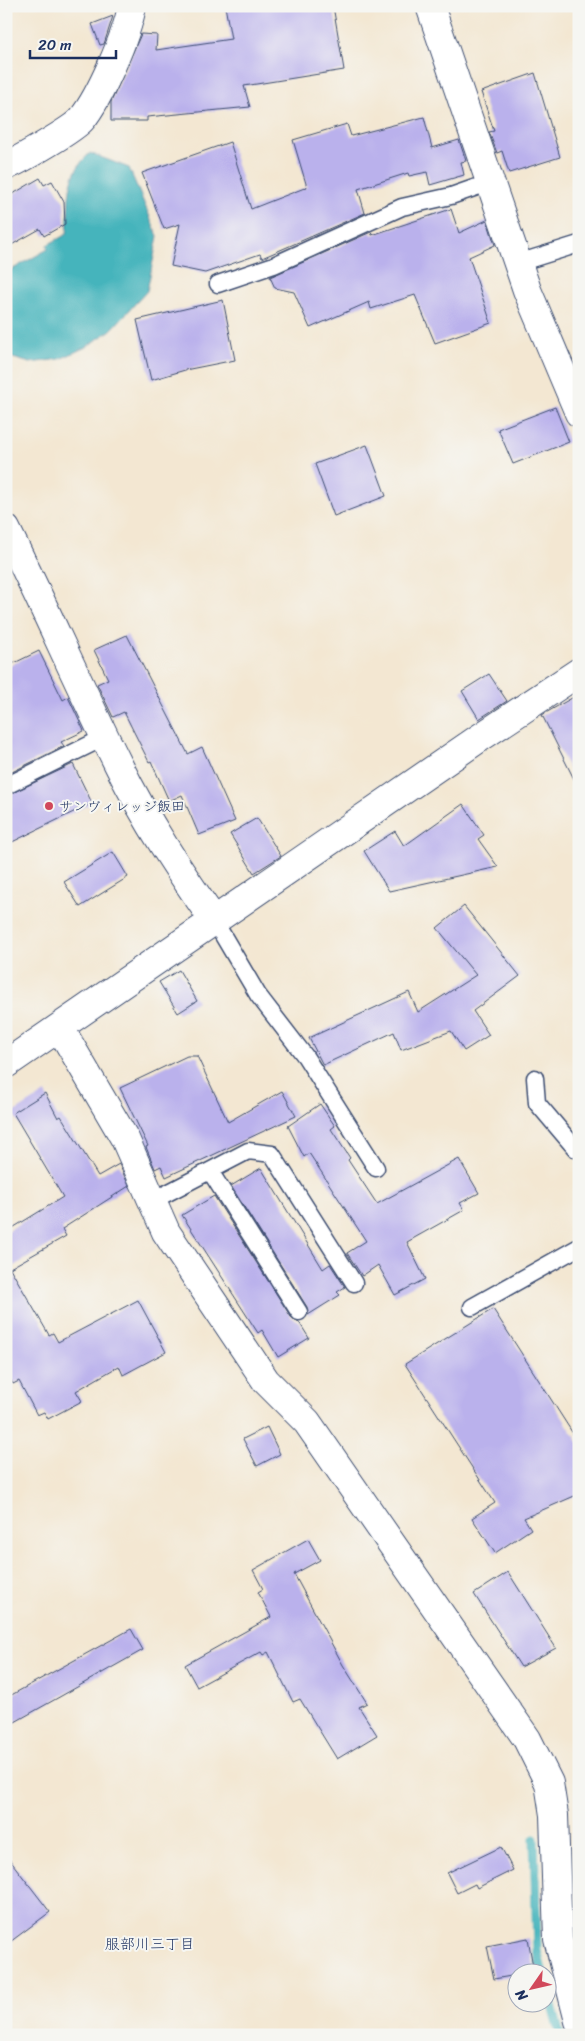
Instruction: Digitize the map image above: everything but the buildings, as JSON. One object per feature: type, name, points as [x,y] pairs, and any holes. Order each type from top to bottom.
[{"type":"street","points":[[6,166],[81,121],[96,97],[117,52],[132,6]]},
{"type":"street","points":[[430,6],[518,263],[579,413]]},
{"type":"street","points":[[6,529],[119,768],[171,858],[215,922]]},
{"type":"street","points":[[6,1064],[215,922],[478,739],[579,672]]},
{"type":"street","points":[[60,1028],[124,1139],[166,1232],[266,1381],[307,1422],[527,1739],[549,1783],[554,1815],[558,1939],[579,2021]]},
{"type":"lane","points":[[218,284],[274,265],[402,207],[451,196],[491,182]]},
{"type":"lane","points":[[518,263],[579,244]]},
{"type":"lane","points":[[6,786],[106,738]]},
{"type":"lane","points":[[215,922],[258,995],[305,1056],[376,1168]]},
{"type":"lane","points":[[534,1078],[537,1103],[576,1149],[579,1148]]},
{"type":"lane","points":[[152,1201],[248,1151],[272,1154],[354,1283]]},
{"type":"lane","points":[[210,1171],[299,1312]]},
{"type":"lane","points":[[472,1307],[579,1247]]},
{"type":"water","points":[[90,153],[129,168],[158,236],[147,291],[111,330],[86,347],[60,359],[30,363],[6,356],[6,273],[48,249],[47,245],[67,234],[72,181],[76,171]]},
{"type":"waterway","points":[[534,1839],[537,1951],[540,1964]]},
{"type":"waterway","points":[[554,2014],[560,2035]]},
{"type":"place","name":"サンヴィレッジ飯田","points":[[49,806]]},
{"type":"district","name":"服部川三丁目","points":[[150,1944]]}]
